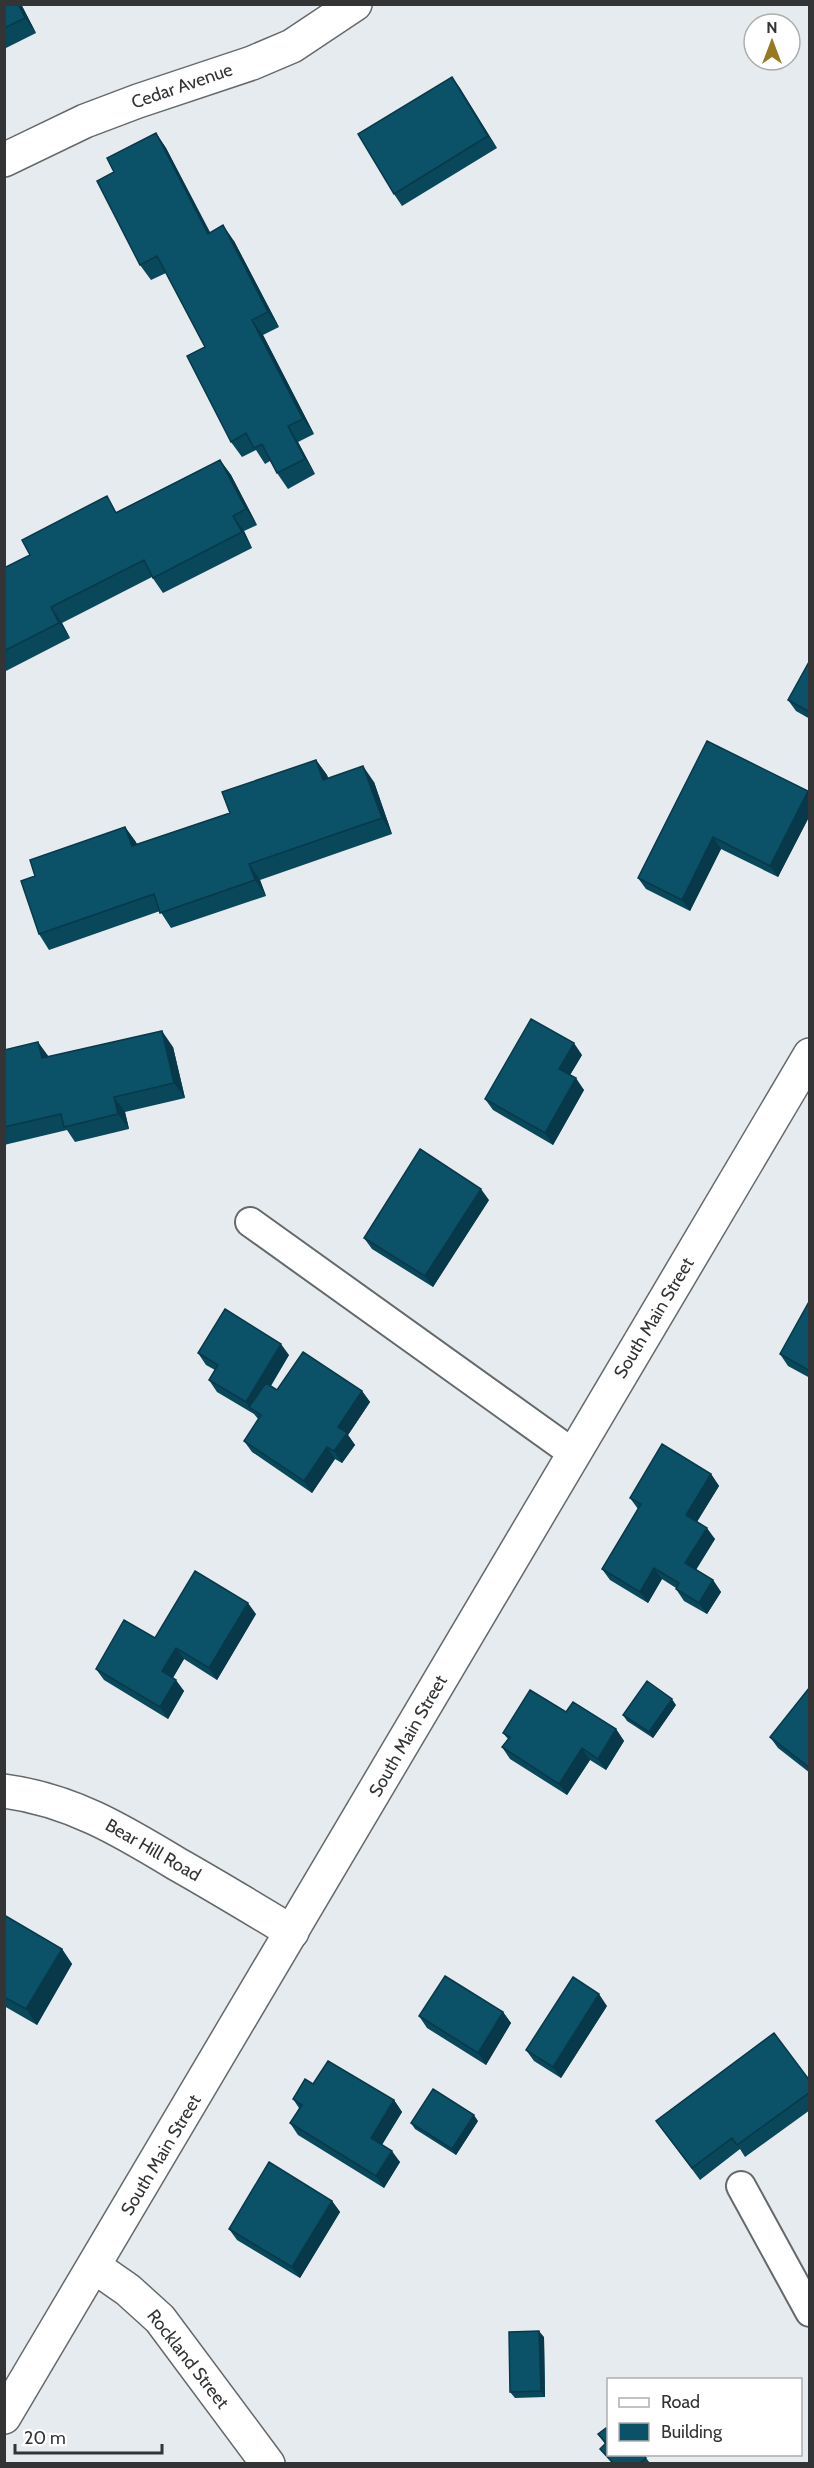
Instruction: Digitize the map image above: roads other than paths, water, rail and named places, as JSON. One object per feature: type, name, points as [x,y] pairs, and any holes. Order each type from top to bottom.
[{"type":"main road","name":"Cedar Avenue","points":[[4,160],[85,121],[252,63],[292,46],[355,4]]},
{"type":"main road","name":"South Main Street","points":[[4,2417],[95,2267],[810,1055]]},
{"type":"main road","name":"Bear Hill Road","points":[[4,1791],[30,1795],[74,1808],[110,1825],[292,1932]]},
{"type":"main road","name":"Rockland Street","points":[[95,2267],[128,2290],[160,2319],[268,2463]]},
{"type":"lane","points":[[250,1222],[574,1454]]},
{"type":"lane","points":[[741,2186],[810,2312]]}]
